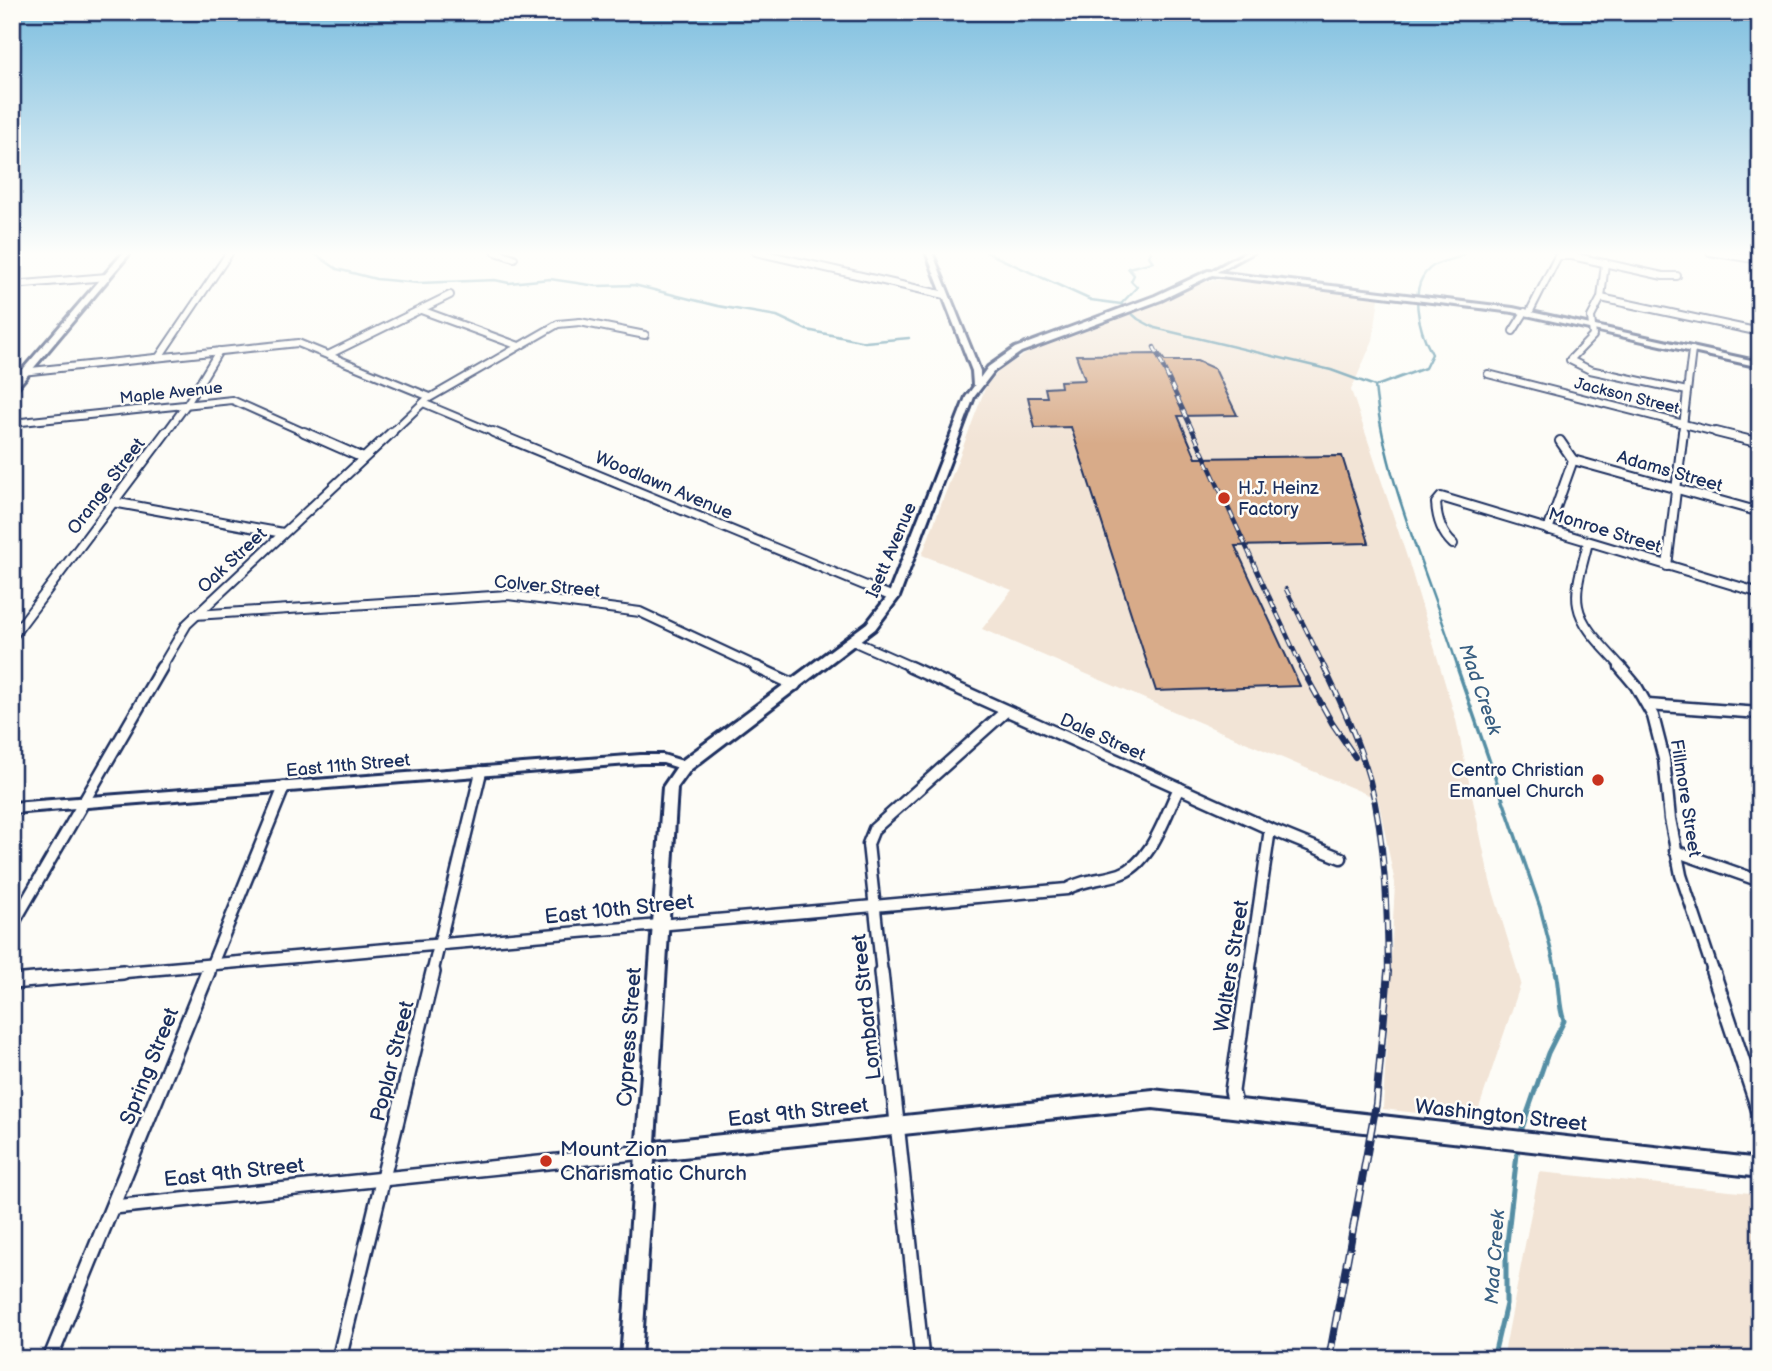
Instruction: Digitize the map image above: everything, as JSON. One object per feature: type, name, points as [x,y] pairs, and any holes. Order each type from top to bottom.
[{"type":"main road","points":[[12,388],[74,316]]},
{"type":"main road","points":[[976,385],[990,369],[1029,344],[1108,316]]},
{"type":"main road","points":[[1541,316],[1760,365]]},
{"type":"main road","name":"Isett Avenue","points":[[685,766],[871,626],[893,597],[976,385]]},
{"type":"main road","name":"Cypress Street","points":[[631,1359],[667,806],[674,778],[685,766]]},
{"type":"main road","name":"East 9th Street","points":[[644,1152],[1153,1099],[1236,1108]]},
{"type":"main road","name":"Washington Street","points":[[1236,1108],[1760,1168]]},
{"type":"street","points":[[159,357],[187,316]]},
{"type":"street","points":[[328,355],[409,316]]},
{"type":"street","points":[[437,316],[519,346]]},
{"type":"street","points":[[953,316],[976,372],[976,385]]},
{"type":"street","points":[[1513,331],[1525,316]]},
{"type":"street","points":[[1592,316],[1593,336],[1571,358],[1574,363],[1590,370],[1687,391]]},
{"type":"street","points":[[1685,316],[1760,332]]},
{"type":"street","name":"Oak Street","points":[[12,926],[187,624],[363,458],[430,397],[562,323],[580,323],[645,335]]},
{"type":"street","points":[[12,373],[298,344],[430,397]]},
{"type":"street","points":[[1667,566],[1692,350]]},
{"type":"street","name":"Orange Street","points":[[12,637],[187,404],[219,351]]},
{"type":"street","name":"Jackson Street","points":[[1488,374],[1760,443]]},
{"type":"street","name":"Maple Avenue","points":[[12,423],[236,401],[363,458]]},
{"type":"street","name":"Woodlawn Avenue","points":[[423,403],[893,597]]},
{"type":"street","points":[[1548,530],[1573,460],[1560,441]]},
{"type":"street","name":"Adams Street","points":[[1573,460],[1760,512]]},
{"type":"street","name":"Monroe Street","points":[[1453,544],[1445,537],[1436,510],[1436,503],[1441,498],[1760,593]]},
{"type":"street","points":[[113,502],[283,533]]},
{"type":"street","name":"Fillmore Street","points":[[1588,542],[1577,597],[1578,609],[1589,628],[1648,705],[1662,747],[1675,851],[1698,932],[1760,1114]]},
{"type":"street","name":"Colver Street","points":[[195,615],[508,595],[640,612],[795,685]]},
{"type":"street","name":"Dale Street","points":[[853,641],[1270,829],[1341,858]]},
{"type":"street","points":[[1648,705],[1760,713]]},
{"type":"street","name":"Lombard Street","points":[[922,1359],[868,844],[874,829],[1006,710]]},
{"type":"street","name":"East 11th Street","points":[[12,808],[641,759],[663,759],[685,766]]},
{"type":"street","name":"Poplar Street","points":[[339,1359],[481,772]]},
{"type":"street","name":"Spring Street","points":[[50,1359],[284,787]]},
{"type":"street","name":"East 10th Street","points":[[12,982],[1066,889],[1088,878],[1121,874],[1137,866],[1179,788]]},
{"type":"street","name":"Walters Street","points":[[1236,1108],[1232,1091],[1270,829]]},
{"type":"street","points":[[1675,851],[1760,881]]},
{"type":"street","name":"East 9th Street","points":[[114,1207],[644,1152]]},
{"type":"shaded area","points":[[1115,316],[1376,316],[1373,340],[1351,390],[1409,563],[1456,720],[1490,881],[1521,983],[1475,1120],[1383,1109],[1395,883],[1378,799],[982,629],[1012,590],[922,555],[986,386],[1001,369],[1041,345]]},
{"type":"shaded area","points":[[1539,1172],[1760,1194],[1760,1359],[1503,1359]]},
{"type":"building","name":"H.J. Heinz Factory","points":[[1160,354],[1165,361],[1197,361],[1215,369],[1237,415],[1178,416],[1196,458],[1342,456],[1369,543],[1235,546],[1300,686],[1156,691],[1071,427],[1035,428],[1028,397],[1047,397],[1045,388],[1061,387],[1060,381],[1085,380],[1076,355]]},
{"type":"waterway","points":[[777,316],[807,330],[865,342],[909,338]]},
{"type":"waterway","name":"Mad Creek","points":[[1135,316],[1155,328],[1331,370],[1375,386],[1380,422],[1398,494],[1458,668]]},
{"type":"waterway","name":"Mad Creek","points":[[1376,386],[1425,368],[1432,354],[1419,316]]},
{"type":"waterway","name":"Mad Creek","points":[[1457,667],[1540,907],[1557,974]]},
{"type":"waterway","name":"Mad Creek","points":[[1520,1134],[1548,1053],[1564,1021],[1556,972]]},
{"type":"waterway","name":"Mad Creek","points":[[1493,1359],[1506,1304],[1506,1252],[1518,1145]]},
{"type":"railway","points":[[1154,347],[1302,668]]},
{"type":"railway","points":[[1286,589],[1325,668]]},
{"type":"railway","points":[[1301,667],[1332,723],[1355,757]]},
{"type":"railway","points":[[1324,667],[1344,709],[1370,781],[1385,877],[1388,972]]},
{"type":"railway","points":[[1329,1359],[1376,1104],[1388,972]]},
{"type":"place","name":"H.J. Heinz Factory","points":[[1224,498]]},
{"type":"place","name":"Centro Christian Emanuel Church","points":[[1598,780]]},
{"type":"place","name":"Mount Zion Charismatic Church","points":[[546,1161]]}]
